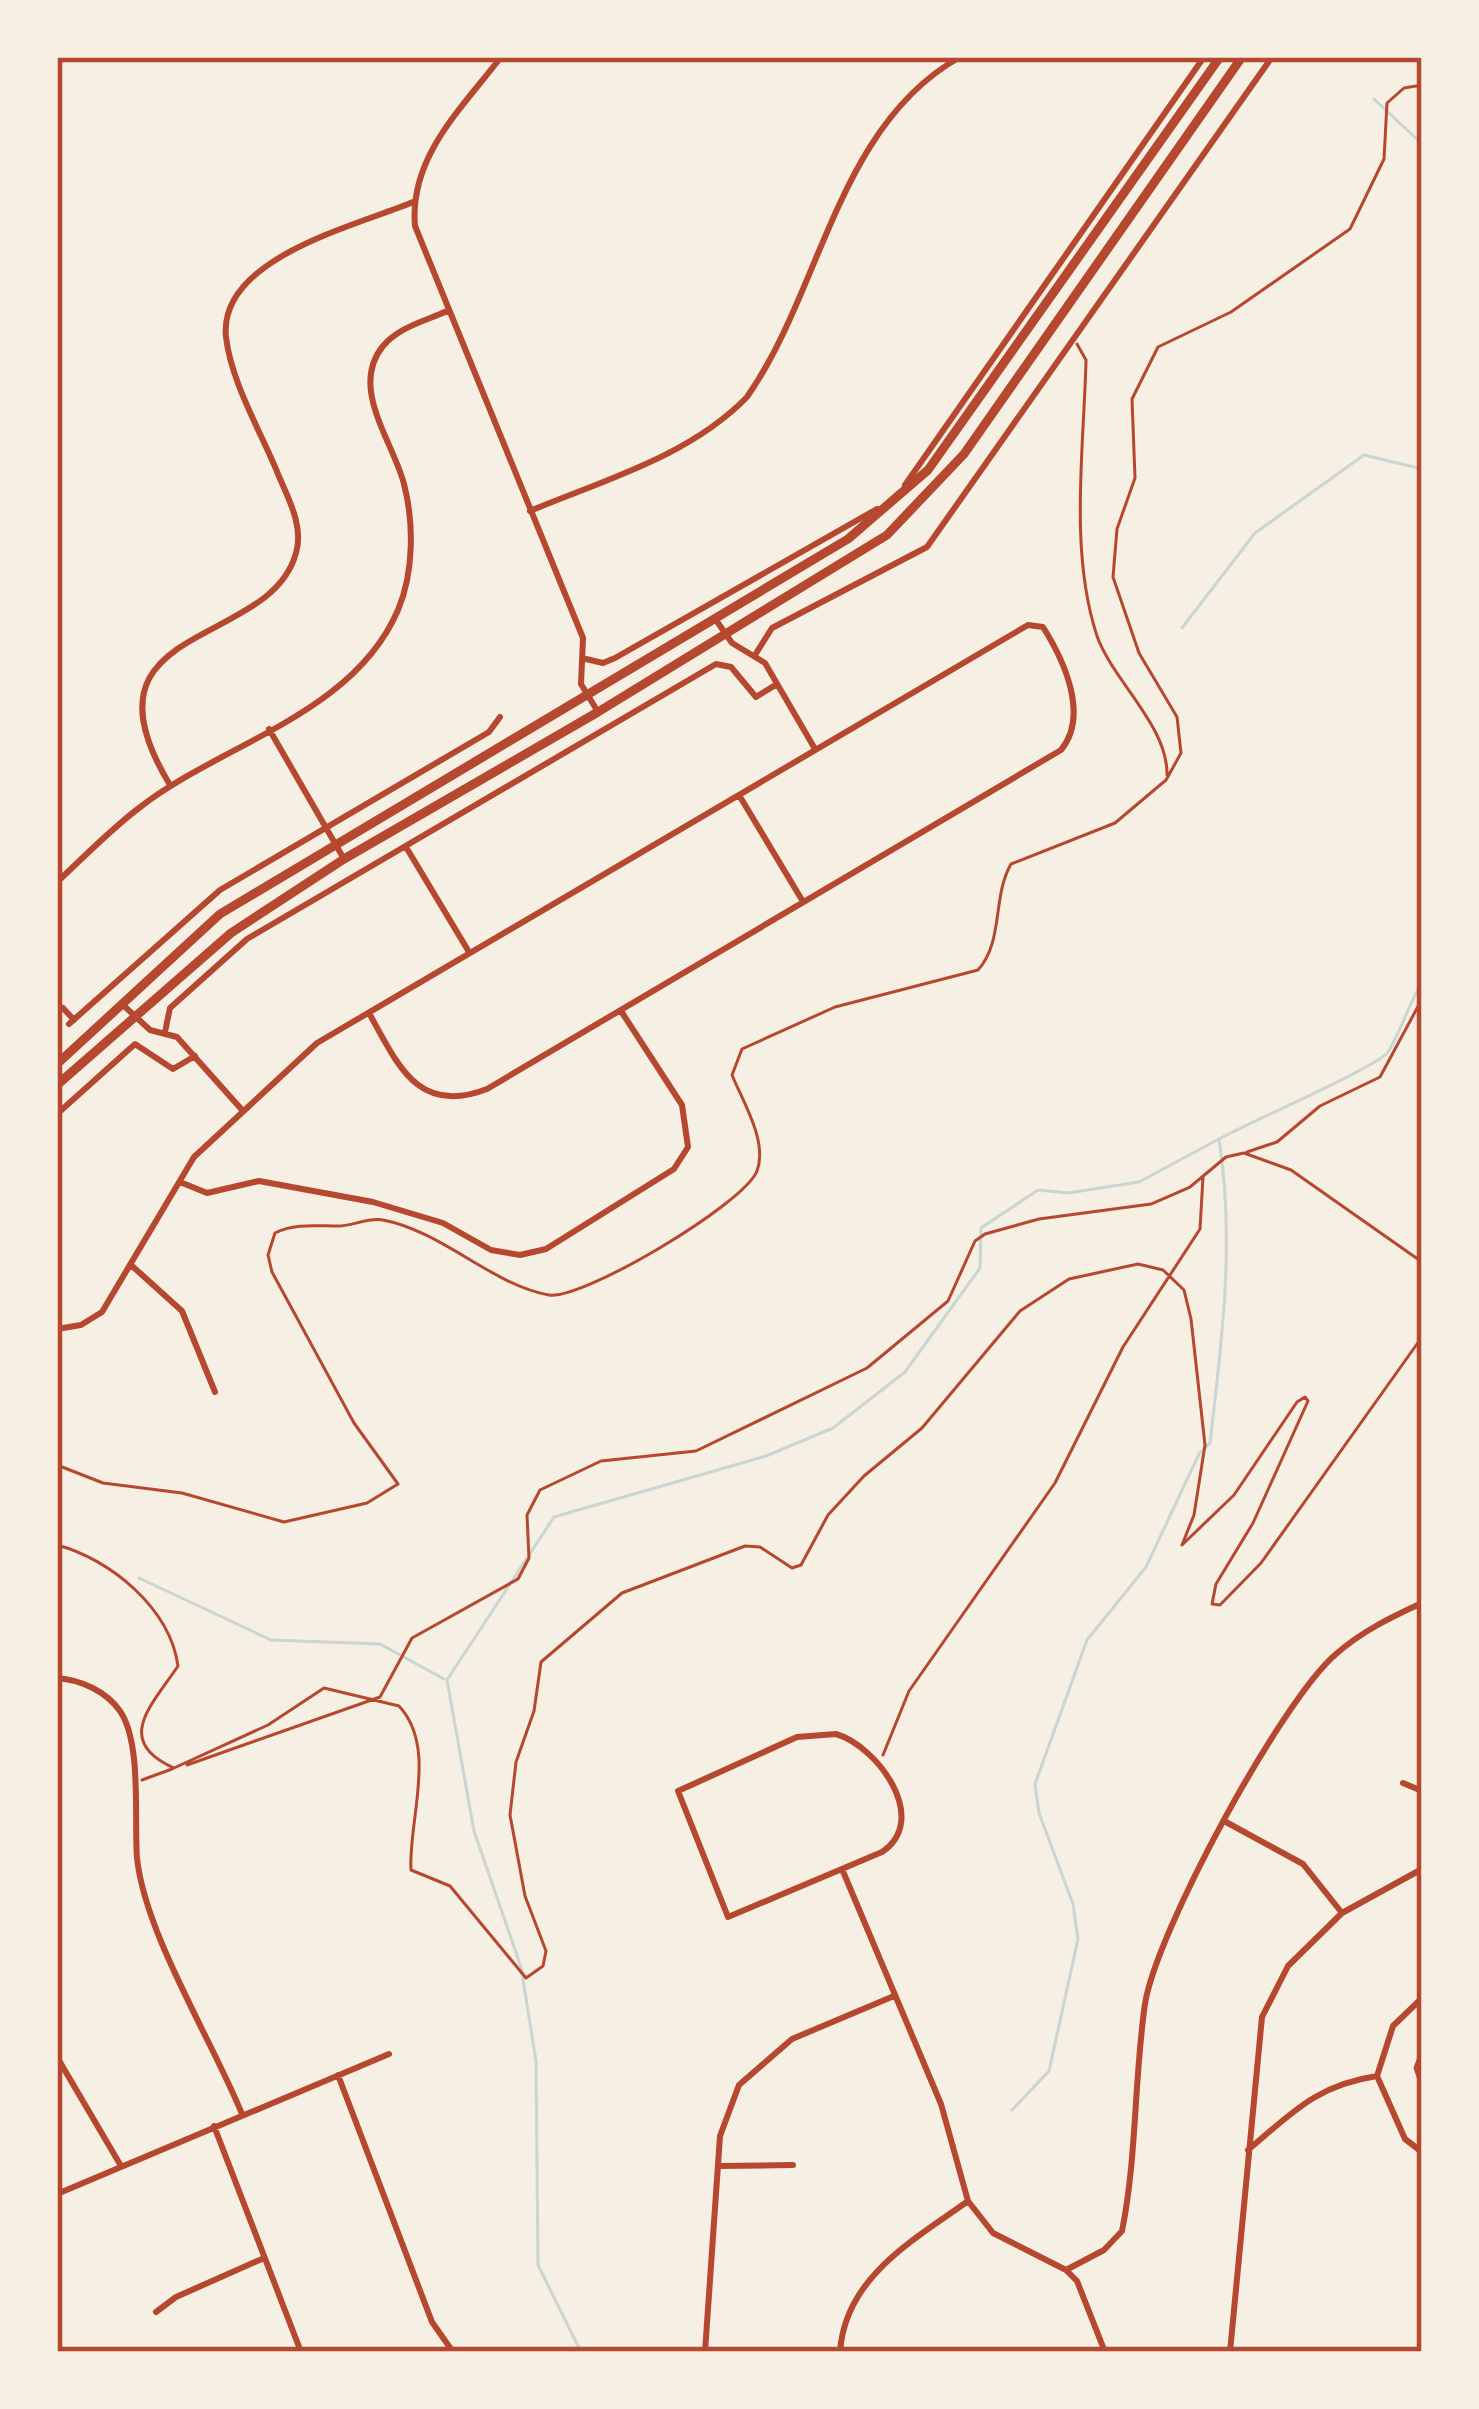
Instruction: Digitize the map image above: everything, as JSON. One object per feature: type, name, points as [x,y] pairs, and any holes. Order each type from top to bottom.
[{"type":"main road","points":[[57,1064],[220,914],[848,539],[928,470],[1220,57]]},
{"type":"main road","points":[[57,1085],[231,933],[344,859],[598,712],[887,535],[964,454],[1242,57]]},
{"type":"street","points":[[501,57],[423,164],[413,202],[415,226],[583,638],[586,658],[581,684],[598,712]]},
{"type":"street","points":[[530,511],[674,451],[728,417],[747,398],[870,146],[909,95],[960,57]]},
{"type":"street","points":[[586,658],[603,663],[615,658],[890,501],[1204,57]]},
{"type":"street","points":[[755,655],[772,628],[927,547],[1272,57]]},
{"type":"street","points":[[170,787],[146,737],[143,708],[161,662],[181,643],[277,588],[296,553],[292,510],[231,359],[225,333],[234,300],[255,271],[413,202]]},
{"type":"street","points":[[57,882],[139,807],[343,682],[372,651],[399,608],[411,550],[404,480],[370,394],[370,374],[376,356],[397,333],[447,311]]},
{"type":"street","points":[[716,620],[726,635],[755,655],[815,749]]},
{"type":"street","points":[[57,1329],[81,1325],[102,1312],[194,1157],[317,1043],[369,1012],[469,953],[740,795],[815,749],[1028,625],[1042,627],[1051,640],[1077,712],[1074,734],[1060,750],[487,1089],[452,1097],[417,1085],[398,1065],[369,1012]]},
{"type":"street","points":[[165,1032],[170,1008],[247,939],[716,664],[731,667],[755,697],[777,684]]},
{"type":"street","points":[[64,1008],[72,1022],[195,908],[489,732],[500,717]]},
{"type":"street","points":[[269,729],[344,859]]},
{"type":"street","points":[[740,795],[803,902]]},
{"type":"street","points":[[406,847],[469,953]]},
{"type":"street","points":[[122,1004],[150,1030],[165,1032],[195,1056],[243,1111]]},
{"type":"street","points":[[180,1182],[207,1193],[260,1181],[415,1213],[491,1250],[520,1255],[546,1249],[674,1169],[688,1148],[682,1106],[621,1011]]},
{"type":"street","points":[[57,1114],[135,1043],[173,1069],[195,1056]]},
{"type":"street","points":[[131,1265],[182,1311],[215,1393]]},
{"type":"street","points":[[1066,2270],[1104,2250],[1121,2231],[1152,1976],[1226,1822],[1296,1697],[1335,1654],[1384,1620],[1422,1603]]},
{"type":"street","points":[[57,1678],[94,1688],[120,1711],[134,1783],[138,1865],[178,1982],[215,2048],[242,2114]]},
{"type":"street","points":[[836,1734],[853,1739],[880,1761],[902,1826],[890,1846],[842,1869],[728,1917],[678,1791],[797,1737],[836,1734]]},
{"type":"street","points":[[1403,1783],[1422,1791]]},
{"type":"street","points":[[1226,1822],[1303,1864],[1342,1912]]},
{"type":"street","points":[[842,1869],[941,2104],[968,2201],[993,2233],[1066,2270],[1077,2282],[1105,2352]]},
{"type":"street","points":[[1230,2352],[1267,2003],[1288,1966],[1342,1912],[1422,1869]]},
{"type":"street","points":[[705,2352],[718,2166],[727,2112],[739,2085],[792,2039],[895,1995]]},
{"type":"street","points":[[1422,1998],[1393,2026],[1377,2076],[1406,2139],[1422,2152]]},
{"type":"street","points":[[57,2194],[389,2054]]},
{"type":"street","points":[[57,2057],[121,2166]]},
{"type":"street","points":[[338,2075],[432,2322],[452,2352]]},
{"type":"street","points":[[1248,2150],[1318,2092],[1338,2082],[1377,2076]]},
{"type":"street","points":[[214,2126],[301,2352]]},
{"type":"street","points":[[718,2166],[793,2165]]},
{"type":"street","points":[[840,2352],[845,2324],[871,2276],[968,2201]]},
{"type":"street","points":[[156,2312],[176,2297],[264,2258]]},
{"type":"path","points":[[57,1465],[103,1483],[182,1493],[284,1522],[368,1503],[398,1484],[354,1423],[272,1272],[268,1255],[275,1233],[297,1226],[385,1220],[436,1238],[536,1291],[554,1296],[596,1283],[716,1212],[755,1175],[758,1140],[732,1076],[742,1049],[835,1007],[978,970],[992,946],[1002,886],[1011,864],[1115,823],[1166,780],[1183,737],[1177,717],[1138,653],[1112,561],[1135,478],[1132,399],[1158,347],[1231,312],[1349,229],[1384,159],[1387,103],[1404,88],[1422,85]]},
{"type":"path","points":[[1074,337],[1086,360],[1084,578],[1098,638],[1159,742],[1168,768],[1166,780]]},
{"type":"path","points":[[57,1545],[92,1554],[110,1568],[172,1639],[178,1666],[148,1712],[140,1736],[151,1758],[174,1768],[216,1759],[380,1697],[412,1638],[518,1579],[529,1558],[530,1505],[559,1477],[601,1461],[696,1450],[867,1368],[948,1300],[975,1241],[985,1234],[1039,1220],[1151,1204],[1203,1176],[1226,1157],[1277,1142],[1320,1106],[1380,1077],[1422,999]]},
{"type":"path","points":[[1244,1154],[1291,1170],[1422,1262]]},
{"type":"path","points":[[880,1761],[909,1691],[1055,1483],[1087,1411],[1200,1229],[1203,1176]]},
{"type":"path","points":[[134,1783],[268,1725],[316,1690],[380,1697],[406,1713],[417,1750],[411,1870],[450,1886],[526,1978],[543,1966],[546,1951],[525,1896],[510,1803],[536,1678],[551,1650],[622,1593],[734,1549],[760,1547],[792,1568],[801,1565],[828,1515],[864,1476],[922,1428],[1020,1311],[1048,1290],[1088,1273],[1138,1264],[1170,1276],[1184,1290],[1191,1319],[1205,1445],[1183,1546],[1234,1495],[1298,1402],[1307,1398],[1253,1523],[1211,1596],[1212,1604],[1220,1605],[1261,1563],[1422,1336]]},
{"type":"path","points":[[1422,2049],[1415,2068],[1422,2088]]},
{"type":"waterway","points":[[1374,99],[1422,144]]},
{"type":"waterway","points":[[1182,628],[1255,533],[1364,455],[1422,469]]},
{"type":"waterway","points":[[1012,2110],[1049,2071],[1078,1939],[1073,1904],[1039,1813],[1035,1784],[1087,1640],[1146,1567],[1199,1454],[1210,1443],[1226,1253],[1219,1139],[1379,1059],[1393,1044],[1422,983]]},
{"type":"waterway","points":[[581,2352],[538,2265],[536,2061],[521,1967],[474,1831],[447,1680],[554,1517],[766,1456],[833,1428],[905,1372],[980,1268],[981,1228],[1038,1190],[1068,1193],[1139,1182],[1219,1139]]},
{"type":"waterway","points":[[139,1578],[271,1640],[380,1644],[444,1679]]}]
